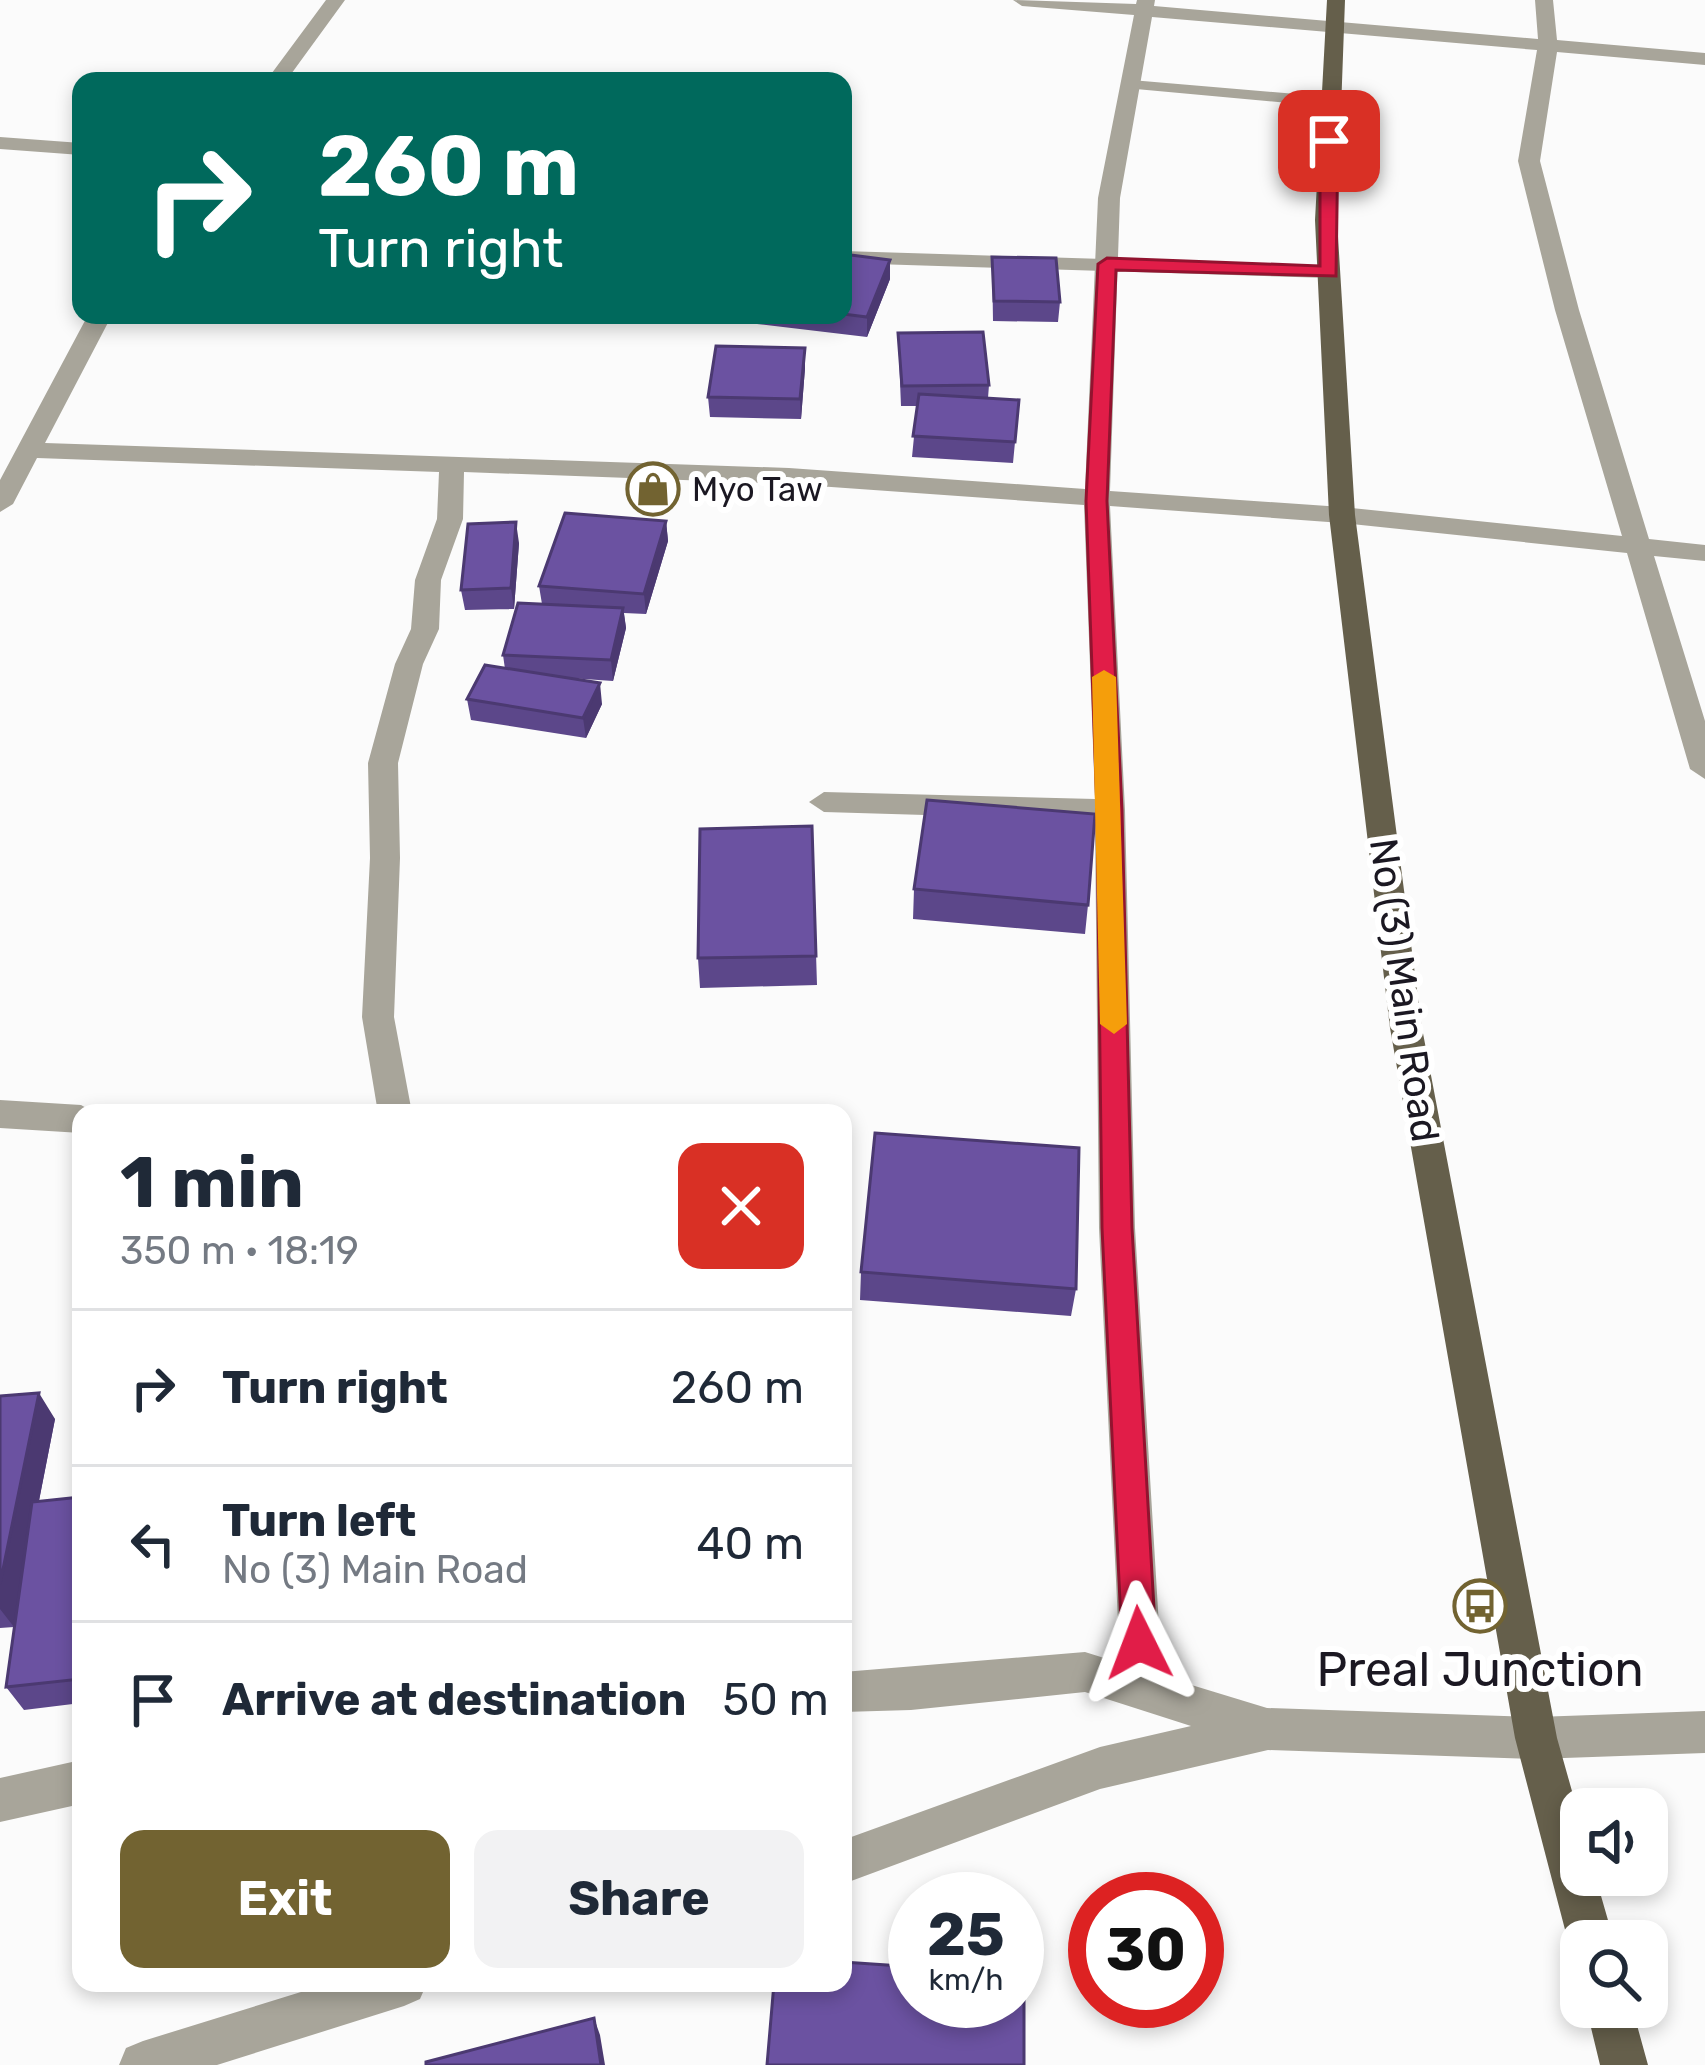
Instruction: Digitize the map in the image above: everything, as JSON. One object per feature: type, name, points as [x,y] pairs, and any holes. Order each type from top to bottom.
[{"type":"main road","name":"No (3) Main Road","points":[[1335,13],[1329,272],[1342,515],[1406,1028],[1536,1738],[1585,1920]]},
{"type":"main road","points":[[1614,2028],[1624,2065]]},
{"type":"street","points":[[283,72],[336,0]]},
{"type":"street","points":[[1022,0],[1335,13],[1548,45],[1705,59]]},
{"type":"street","points":[[1544,0],[1548,45],[1529,161],[1567,310],[1705,769]]},
{"type":"street","points":[[1142,1689],[1117,1228],[1110,810],[1096,501],[1109,198],[1145,6]]},
{"type":"street","points":[[0,143],[72,148]]},
{"type":"street","points":[[0,504],[95,324]]},
{"type":"street","points":[[29,450],[789,476],[1342,515],[1705,553]]},
{"type":"street","points":[[393,1104],[378,1017],[385,859],[383,763],[409,664],[425,629],[428,580],[450,519],[452,465]]},
{"type":"street","points":[[824,802],[1110,810]]},
{"type":"street","points":[[0,1114],[72,1118]]},
{"type":"street","points":[[852,1692],[1085,1672],[1268,1729]]},
{"type":"street","points":[[852,1859],[1100,1768],[1268,1729],[1536,1738],[1705,1732]]},
{"type":"street","points":[[0,1800],[72,1785]]},
{"type":"street","points":[[143,2065],[375,1992]]},
{"type":"lane","points":[[1131,85],[1330,101]]},
{"type":"lane","points":[[852,256],[1329,272]]},
{"type":"building","points":[[852,255],[890,260],[867,317],[852,315]]},
{"type":"building","points":[[992,257],[1056,258],[1060,302],[994,301]]},
{"type":"building","points":[[983,332],[989,385],[902,386],[898,333]]},
{"type":"building","points":[[716,346],[805,348],[800,399],[708,397]]},
{"type":"building","points":[[919,394],[1019,400],[1015,442],[913,436]]},
{"type":"building","points":[[565,513],[666,521],[644,594],[539,586]]},
{"type":"building","points":[[516,522],[511,588],[461,590],[468,524]]},
{"type":"building","points":[[518,603],[623,608],[611,660],[503,655]]},
{"type":"building","points":[[485,665],[600,683],[583,718],[467,699]]},
{"type":"building","points":[[927,800],[1095,814],[1088,905],[914,889]]},
{"type":"building","points":[[812,826],[816,956],[698,958],[700,829]]},
{"type":"building","points":[[875,1133],[1079,1148],[1076,1289],[861,1272]]},
{"type":"building","points":[[39,1393],[0,1584],[0,1396]]},
{"type":"building","points":[[72,1498],[72,1680],[6,1687],[32,1502]]},
{"type":"building","points":[[852,1963],[888,1965],[888,2028],[1024,2028],[1024,2065],[767,2065],[773,1992],[852,1992]]},
{"type":"building","points":[[594,2018],[601,2065],[426,2065],[426,2062]]},
{"type":"slow traffic","points":[[1104,677],[1114,1024]]},
{"type":"place","name":"Myo Taw","points":[[653,489]]},
{"type":"place","name":"Preal Junction","points":[[1480,1606]]},
{"type":"route","points":[[1139,1643],[1117,1228],[1110,810],[1096,501],[1107,264],[1329,272],[1329,141]]}]
